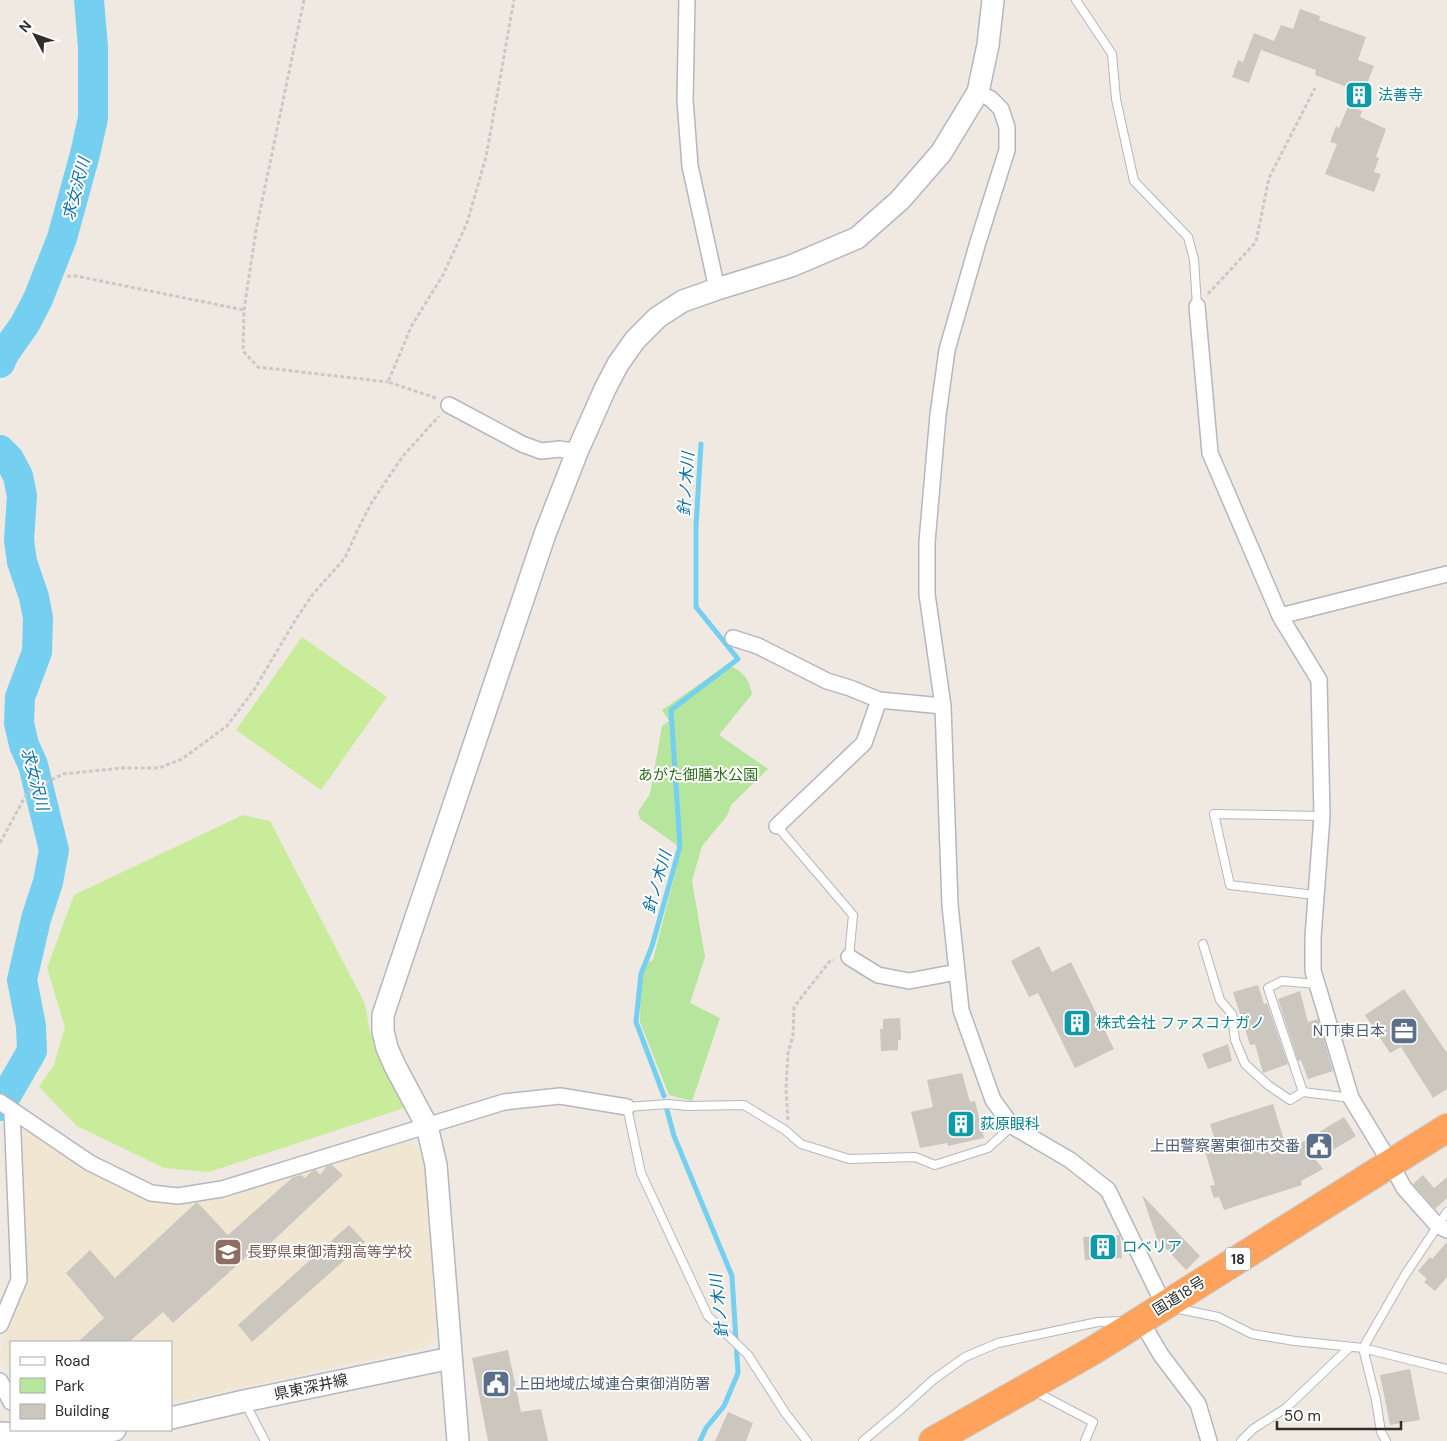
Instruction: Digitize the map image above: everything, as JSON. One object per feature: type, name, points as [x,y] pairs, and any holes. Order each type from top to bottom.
[{"type":"highway","name":"国道18号","points":[[933,1441],[1094,1350],[1447,1128]]},
{"type":"street","points":[[687,0],[685,100],[690,166],[716,289]]},
{"type":"street","points":[[458,1441],[436,1165],[427,1126],[387,1048],[383,1016],[512,627],[545,534],[577,452],[618,364],[635,340],[658,317],[683,301],[792,266],[857,238],[900,200],[941,153],[978,92],[988,45],[993,0]]},
{"type":"street","points":[[978,92],[991,99],[1001,110],[1007,127],[1007,150],[978,242],[948,350],[938,415],[927,542],[927,594],[943,706],[950,905],[961,1010],[993,1100],[1012,1126],[1070,1160],[1108,1190],[1164,1306]]},
{"type":"street","points":[[1197,306],[1210,453],[1280,616],[1319,680],[1322,816],[1315,896],[1313,971],[1351,1098],[1404,1188],[1442,1228]]},
{"type":"street","points":[[449,405],[522,444],[541,451],[560,449],[577,452]]},
{"type":"street","points":[[1280,616],[1447,574]]},
{"type":"street","points":[[732,638],[758,646],[827,681],[879,700],[943,706]]},
{"type":"street","points":[[777,826],[864,743],[879,700]]},
{"type":"street","points":[[849,957],[878,975],[909,981],[957,972]]},
{"type":"street","points":[[7,1107],[90,1163],[150,1193],[178,1196],[222,1189],[504,1102],[560,1096],[627,1107]]},
{"type":"street","points":[[0,1325],[19,1280],[7,1107]]},
{"type":"street","points":[[1141,1320],[1161,1355],[1198,1404],[1209,1441]]},
{"type":"street","name":"県東深井線","points":[[172,1418],[451,1358]]},
{"type":"street","points":[[0,1381],[10,1400]]},
{"type":"street","points":[[0,1433],[43,1436],[92,1434],[109,1431]]},
{"type":"lane","points":[[1076,0],[1112,54],[1116,99],[1134,181],[1188,237],[1194,259],[1197,306]]},
{"type":"lane","points":[[1315,896],[1230,885],[1214,814],[1322,816]]},
{"type":"lane","points":[[777,826],[853,915],[849,957]]},
{"type":"lane","points":[[1203,944],[1220,1000],[1232,1014],[1236,1040],[1245,1064],[1268,1085],[1290,1100],[1303,1092],[1351,1098]]},
{"type":"lane","points":[[1303,1092],[1268,988],[1282,981],[1317,984]]},
{"type":"lane","points":[[808,1441],[786,1414],[748,1355],[708,1316],[641,1173],[627,1107],[668,1104],[688,1106],[744,1105],[788,1133],[800,1144],[849,1159],[915,1157],[936,1165],[988,1148],[1012,1126]]},
{"type":"lane","points":[[1386,1441],[1381,1432],[1376,1400],[1363,1348],[1406,1275],[1442,1228],[1447,1212]]},
{"type":"lane","points":[[1164,1306],[1218,1317],[1252,1334],[1295,1341],[1363,1348],[1447,1369]]},
{"type":"lane","points":[[863,1441],[933,1380],[965,1358],[990,1346],[1098,1322],[1141,1320]]},
{"type":"lane","points":[[1241,1441],[1253,1429],[1286,1408],[1350,1347]]},
{"type":"lane","points":[[1028,1387],[1092,1422],[1085,1441]]},
{"type":"lane","points":[[244,1401],[265,1441]]},
{"type":"path","points":[[0,842],[27,794],[33,789],[63,774],[122,768],[159,768],[182,759],[227,726],[254,690],[313,594],[345,558],[372,502],[402,456],[449,405],[434,397],[388,382],[258,367],[243,351],[244,310],[256,230],[304,0]]},
{"type":"path","points":[[388,382],[412,325],[443,275],[467,223],[486,157],[514,0]]},
{"type":"path","points":[[1197,306],[1256,242],[1269,178],[1315,88]]},
{"type":"path","points":[[67,276],[76,276],[244,310]]},
{"type":"path","points":[[788,1133],[786,1089],[788,1053],[793,1036],[794,1007],[830,961],[849,957]]},
{"type":"shaded area","name":"長野県東御清翔高等学校","points":[[12,1111],[151,1193],[222,1189],[408,1141],[419,1149],[424,1160],[428,1196],[436,1334],[426,1347],[172,1403],[172,1341],[10,1341],[10,1374],[0,1354],[13,1314],[19,1165],[23,1152]]},
{"type":"green space","points":[[302,637],[387,697],[321,790],[236,730]]},
{"type":"green space","name":"あがた御膳水公園","points":[[728,664],[744,676],[749,683],[752,694],[719,735],[768,769],[731,805],[727,816],[702,846],[692,881],[705,957],[690,1003],[720,1018],[692,1101],[669,1095],[640,1022],[641,966],[653,960],[681,850],[640,819],[638,812],[650,794],[662,726],[669,721],[662,710]]},
{"type":"green space","points":[[243,815],[270,821],[365,1004],[370,1032],[404,1108],[209,1172],[164,1168],[77,1126],[39,1087],[54,1065],[65,1027],[47,968],[74,895]]},
{"type":"building","points":[[1300,9],[1320,16],[1319,20],[1366,37],[1358,60],[1374,66],[1363,93],[1315,75],[1316,70],[1261,50],[1249,83],[1232,77],[1238,60],[1243,62],[1254,33],[1274,41],[1281,25],[1293,29]]},
{"type":"building","points":[[1348,106],[1362,111],[1360,117],[1386,129],[1376,157],[1379,158],[1374,172],[1381,174],[1374,192],[1325,174],[1337,144],[1330,142],[1336,126],[1339,128]]},
{"type":"building","name":"株式会社 ファスコナガノ","points":[[1039,946],[1052,972],[1071,962],[1114,1049],[1075,1068],[1038,993],[1029,997],[1011,961]]},
{"type":"building","points":[[1258,985],[1264,1004],[1267,1003],[1288,1064],[1263,1073],[1255,1044],[1250,1045],[1233,992]]},
{"type":"building","name":"NTT東日本","points":[[1404,989],[1447,1053],[1447,1089],[1433,1098],[1401,1047],[1390,1053],[1365,1015]]},
{"type":"building","points":[[1300,991],[1308,1022],[1318,1019],[1333,1071],[1308,1079],[1301,1060],[1298,1061],[1278,999]]},
{"type":"building","points":[[900,1018],[901,1040],[898,1040],[898,1050],[881,1051],[880,1029],[883,1029],[883,1019]]},
{"type":"building","points":[[1228,1044],[1232,1061],[1208,1069],[1202,1054]]},
{"type":"building","points":[[962,1073],[970,1102],[975,1101],[984,1138],[948,1146],[947,1143],[920,1148],[911,1112],[933,1107],[927,1080]]},
{"type":"building","points":[[1273,1104],[1284,1140],[1288,1139],[1291,1149],[1344,1117],[1356,1136],[1316,1160],[1323,1169],[1301,1181],[1302,1185],[1224,1210],[1219,1197],[1214,1198],[1210,1186],[1215,1185],[1202,1141],[1214,1137],[1210,1124]]},
{"type":"building","points":[[332,1165],[343,1175],[260,1253],[256,1248],[173,1323],[163,1312],[130,1341],[79,1341],[104,1318],[66,1273],[90,1250],[115,1278],[197,1202],[228,1235],[293,1177],[301,1175],[305,1178],[312,1171],[316,1170],[320,1175],[327,1166]]},
{"type":"building","points":[[1423,1175],[1434,1188],[1447,1177],[1447,1198],[1435,1209],[1413,1184]]},
{"type":"building","points":[[1142,1195],[1200,1256],[1186,1270],[1157,1239]]},
{"type":"building","points":[[349,1225],[365,1242],[252,1342],[238,1325]]},
{"type":"building","name":"ロベリア","points":[[1120,1235],[1122,1258],[1085,1260],[1083,1237]]},
{"type":"building","points":[[1447,1242],[1447,1277],[1435,1291],[1424,1282],[1427,1279],[1418,1271]]},
{"type":"building","name":"上田地域広域連合東御消防署","points":[[508,1350],[521,1412],[541,1409],[548,1441],[488,1441],[472,1358]]},
{"type":"building","points":[[1410,1369],[1420,1420],[1390,1425],[1380,1375]]},
{"type":"building","points":[[728,1412],[753,1423],[746,1441],[715,1441]]},
{"type":"waterway","name":"求女沢川","points":[[0,363],[25,324],[38,299],[62,238],[85,154],[93,118],[93,47],[89,0]]},
{"type":"waterway","name":"針ノ木川","points":[[664,1096],[636,1022],[641,974],[652,946],[680,846],[671,710],[738,659],[696,607],[696,526],[701,444]]},
{"type":"waterway","name":"求女沢川","points":[[0,450],[9,459],[18,476],[22,496],[19,540],[22,562],[34,597],[38,618],[37,652],[20,697],[19,723],[24,745],[33,765],[54,850],[48,882],[36,919],[22,980],[31,1026],[32,1051],[0,1106]]},
{"type":"waterway","name":"針ノ木川","points":[[667,1110],[674,1136],[732,1276],[738,1373],[724,1406],[706,1428],[700,1441]]},
{"type":"place","name":"法善寺","points":[[1359,95]]},
{"type":"place","name":"株式会社 ファスコナガノ","points":[[1077,1023]]},
{"type":"place","name":"NTT東日本","points":[[1404,1031]]},
{"type":"place","name":"荻原眼科","points":[[961,1124]]},
{"type":"place","name":"上田警察署東御市交番","points":[[1319,1146]]},
{"type":"place","name":"ロベリア","points":[[1103,1247]]},
{"type":"place","name":"長野県東御清翔高等学校","points":[[228,1252]]},
{"type":"place","name":"上田地域広域連合東御消防署","points":[[496,1384]]}]
